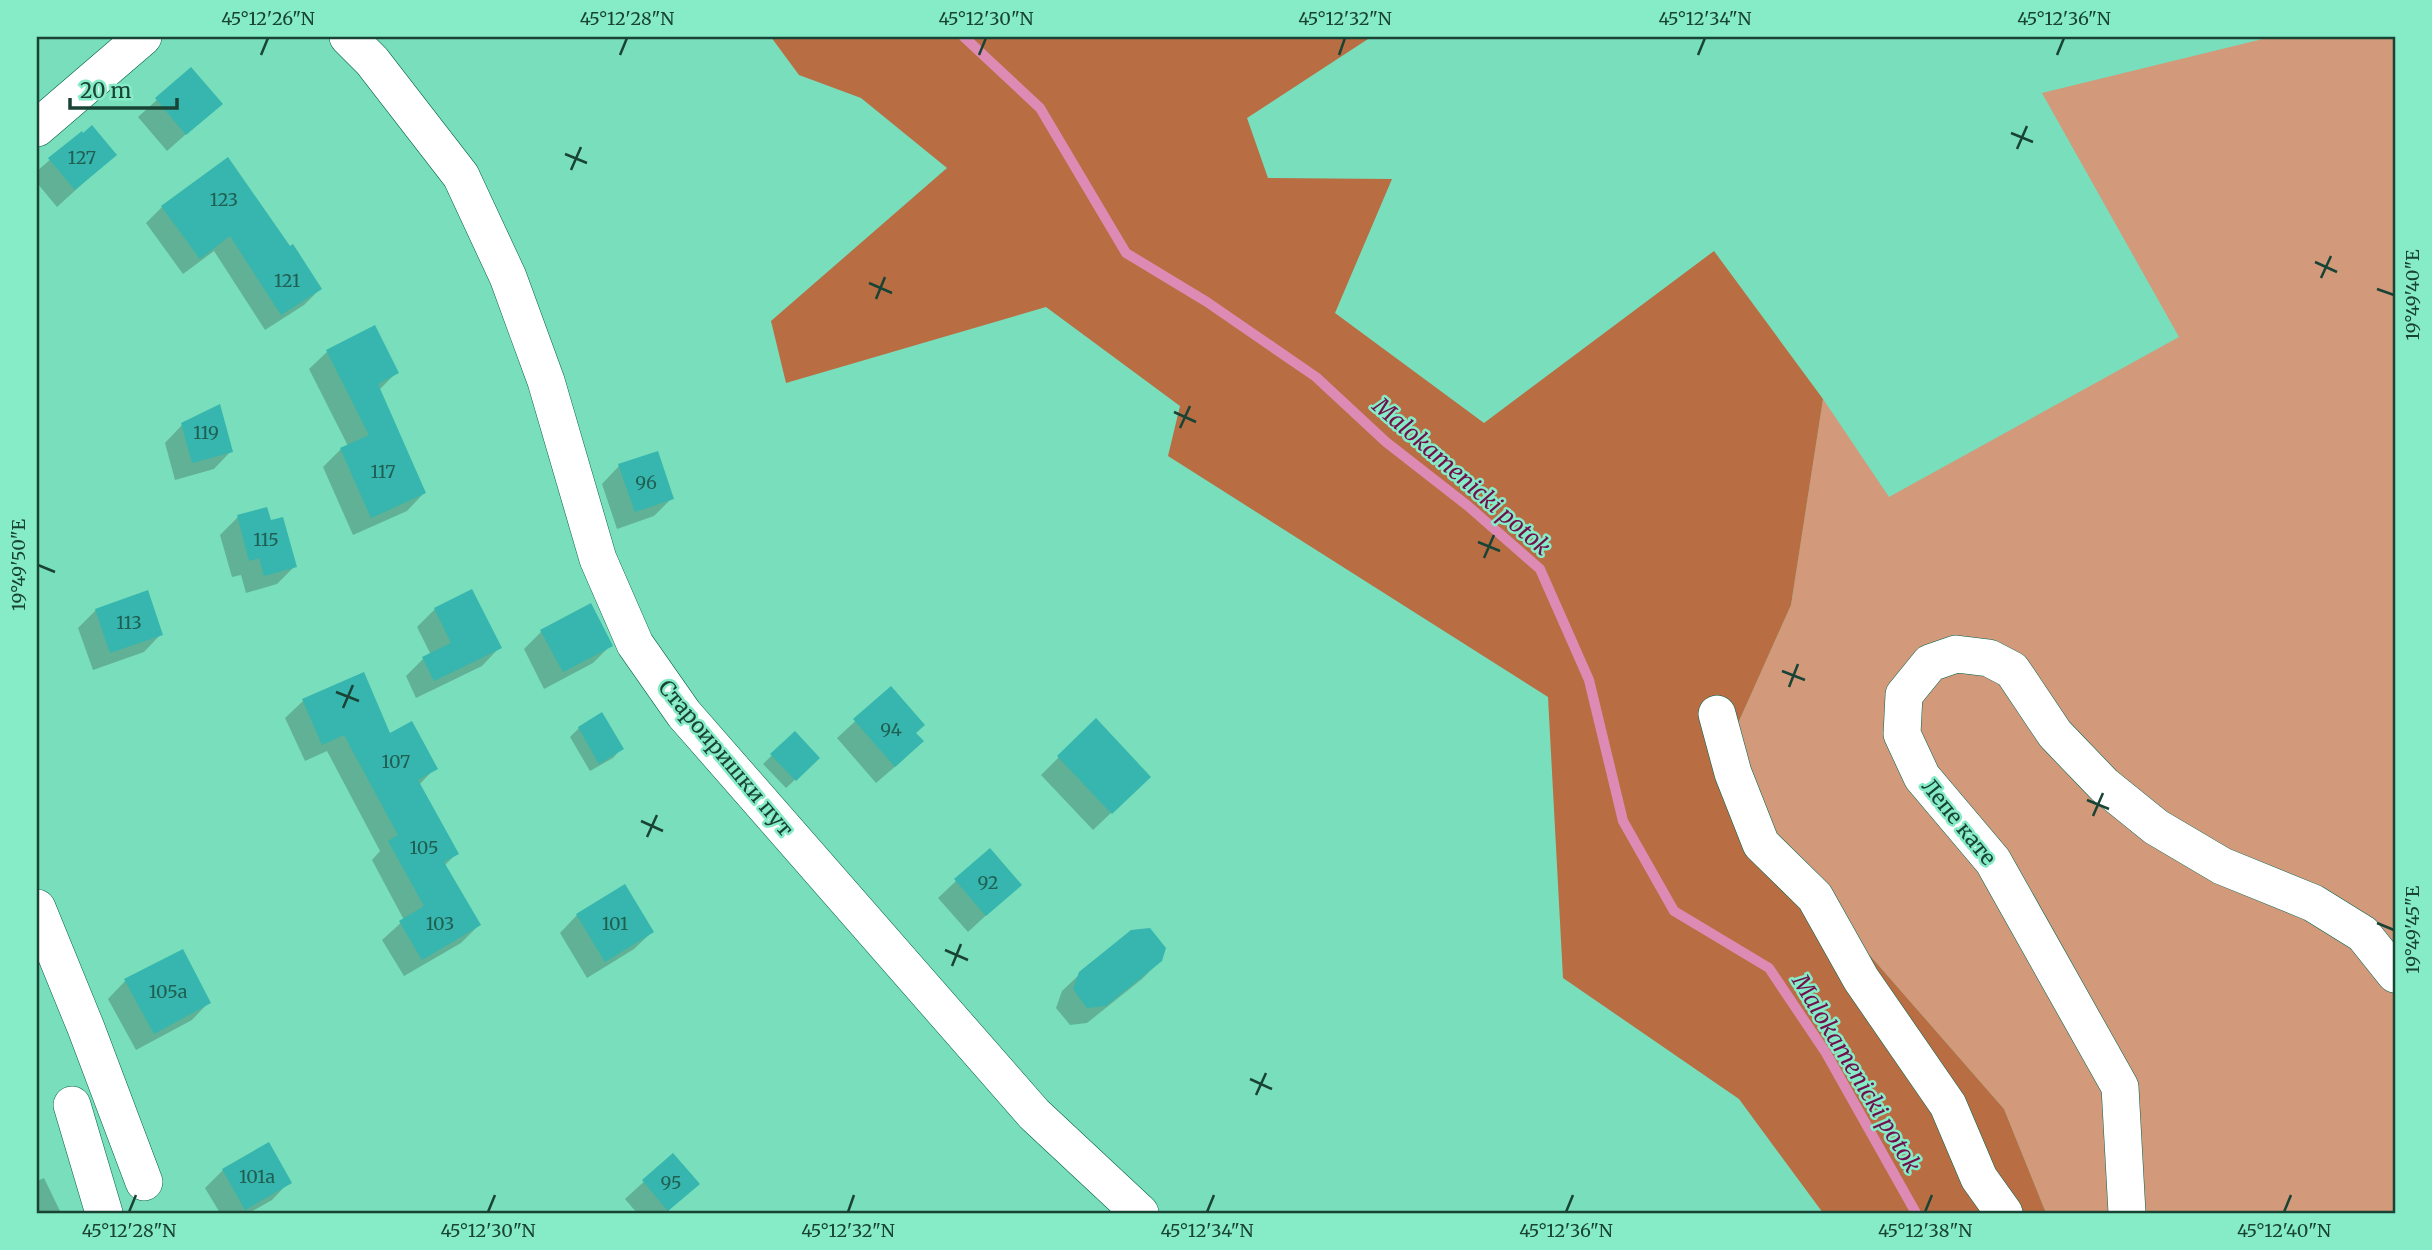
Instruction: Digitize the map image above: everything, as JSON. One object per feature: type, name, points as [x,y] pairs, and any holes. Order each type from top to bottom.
[{"type":"street","points":[[37,128],[143,37]]},
{"type":"street","name":"Староиришки пут","points":[[348,37],[372,61],[461,176],[508,277],[546,381],[598,559],[635,644],[684,714],[1034,1114],[1140,1213]]},
{"type":"street","name":"Лепе кате","points":[[2127,1213],[2120,1087],[1993,861],[1922,777],[1902,734],[1904,695],[1930,663],[1956,654],[1989,658],[2012,670],[2055,734],[2104,785],[2156,827],[2222,866],[2313,903],[2363,934],[2395,974]]},
{"type":"street","points":[[1717,714],[1733,773],[1761,844],[1815,897],[1861,979],[1948,1105],[1979,1178],[2004,1213]]},
{"type":"street","points":[[37,908],[144,1182]]},
{"type":"street","points":[[72,1105],[104,1213]]},
{"type":"shaded area","points":[[771,37],[1367,37],[1368,39],[1247,118],[1268,178],[1392,179],[1335,313],[1484,423],[1714,251],[1823,399],[1791,605],[1714,777],[2004,1109],[2046,1213],[1823,1213],[1739,1099],[1563,978],[1548,697],[1168,456],[1180,406],[1046,307],[786,383],[771,321],[947,168],[861,98],[799,75]]},
{"type":"shaded area","points":[[2271,37],[2395,37],[2395,1213],[2046,1213],[2004,1109],[1714,777],[1791,605],[1823,399],[1889,497],[2179,337],[2042,93]]},
{"type":"building","points":[[191,67],[223,104],[186,135],[155,98]]},
{"type":"building","points":[[92,125],[117,155],[75,190],[48,158]]},
{"type":"building","points":[[228,157],[290,246],[293,244],[322,289],[281,315],[230,236],[200,259],[161,206]]},
{"type":"building","points":[[375,325],[399,373],[378,384],[426,493],[371,518],[340,448],[369,435],[326,350]]},
{"type":"building","points":[[220,404],[233,452],[192,463],[181,423]]},
{"type":"building","points":[[658,451],[674,499],[635,512],[618,464]]},
{"type":"building","points":[[267,507],[271,520],[283,517],[297,567],[264,576],[259,558],[249,561],[237,515]]},
{"type":"building","points":[[472,589],[502,648],[434,681],[422,657],[451,643],[434,608]]},
{"type":"building","points":[[148,590],[163,635],[110,653],[95,609]]},
{"type":"building","points":[[591,603],[613,646],[563,672],[540,630]]},
{"type":"building","points":[[364,672],[390,733],[412,721],[438,769],[418,780],[459,854],[444,862],[481,925],[422,960],[399,921],[424,906],[388,841],[398,835],[344,735],[322,745],[302,699]]},
{"type":"building","points":[[891,686],[925,725],[916,733],[924,741],[895,767],[853,719]]},
{"type":"building","points":[[602,712],[624,749],[599,764],[578,727]]},
{"type":"building","points":[[1096,718],[1151,777],[1112,814],[1057,756]]},
{"type":"building","points":[[795,731],[820,758],[796,781],[770,754]]},
{"type":"building","points":[[990,848],[1022,885],[986,916],[954,879]]},
{"type":"building","points":[[625,884],[654,932],[605,962],[576,914]]},
{"type":"building","points":[[1150,928],[1166,948],[1162,961],[1106,1006],[1087,1008],[1073,989],[1079,972],[1131,930]]},
{"type":"building","points":[[183,949],[211,1003],[154,1034],[124,979]]},
{"type":"building","points":[[269,1142],[292,1183],[245,1210],[222,1169]]},
{"type":"building","points":[[673,1153],[700,1184],[668,1211],[642,1180]]},
{"type":"waterway","name":"Malokamenicki potok","points":[[964,37],[1040,108],[1126,253],[1207,302],[1316,377],[1386,442],[1468,506],[1540,569],[1589,680],[1623,821],[1674,911],[1769,968],[1826,1053],[1916,1213]]}]
